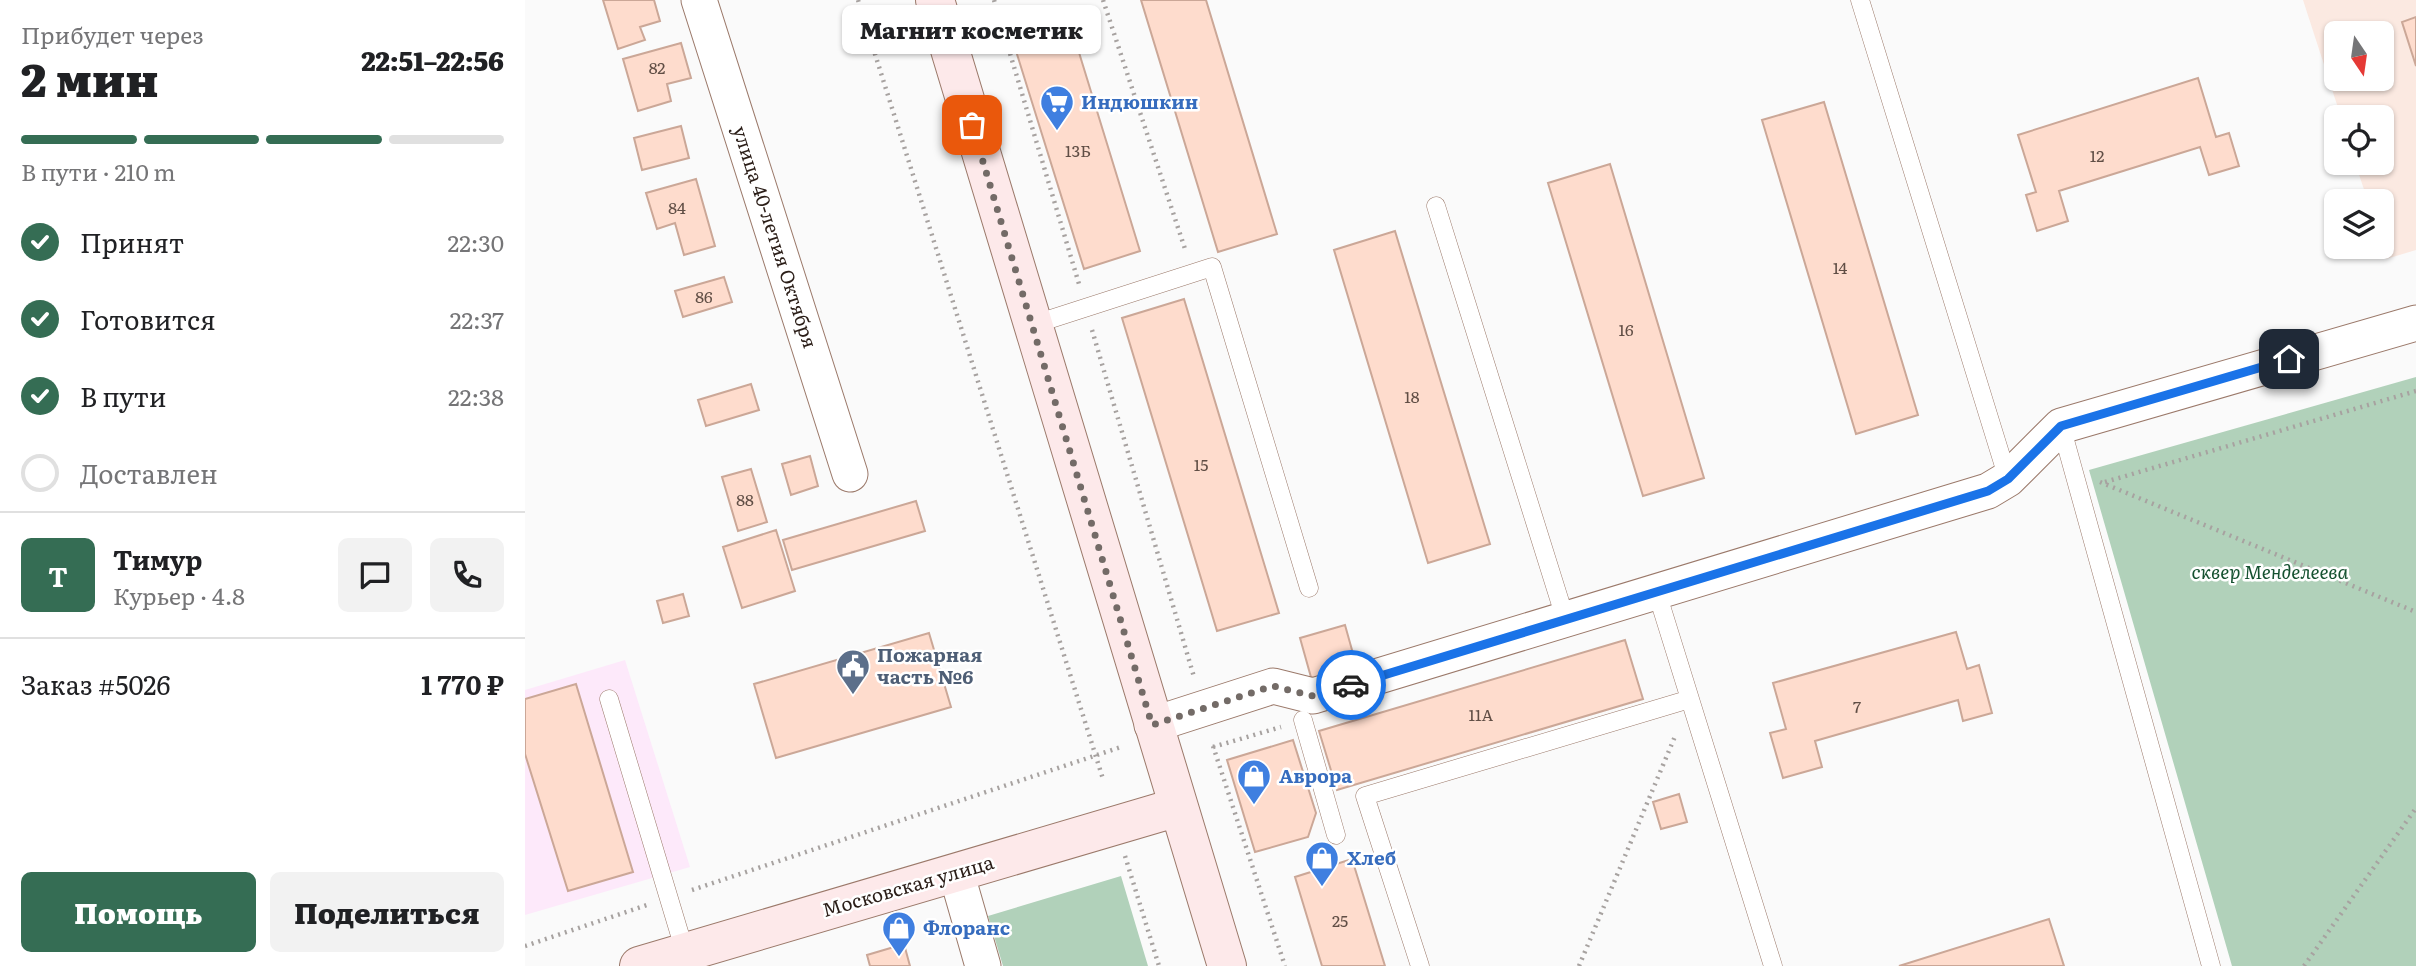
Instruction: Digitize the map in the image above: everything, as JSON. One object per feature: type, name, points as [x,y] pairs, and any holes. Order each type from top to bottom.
[{"type":"main road","points":[[935,0],[1227,966]]},
{"type":"main road","name":"Московская улица","points":[[639,966],[1178,807]]},
{"type":"street","name":"улица 40-летия Октября","points":[[699,0],[850,474]]},
{"type":"street","points":[[1152,725],[1273,686],[1313,696],[1988,491],[2008,479],[2061,426],[2416,323]]},
{"type":"street","points":[[956,872],[983,966]]},
{"type":"lane","points":[[1860,0],[2008,479]]},
{"type":"lane","points":[[1436,205],[1566,621]]},
{"type":"lane","points":[[1032,325],[1212,267],[1309,588]]},
{"type":"lane","points":[[2061,426],[2211,966]]},
{"type":"lane","points":[[1657,593],[1773,966]]},
{"type":"lane","points":[[609,699],[685,952]]},
{"type":"lane","points":[[1420,966],[1365,796],[1691,699]]},
{"type":"lane","points":[[1303,720],[1336,835]]},
{"type":"path","points":[[858,0],[1104,779]]},
{"type":"path","points":[[1103,0],[1193,274]]},
{"type":"path","points":[[2078,484],[2105,482],[2416,391]]},
{"type":"path","points":[[2105,482],[2416,612]]},
{"type":"path","points":[[1579,966],[1691,699]]},
{"type":"path","points":[[1210,740],[1285,966]]},
{"type":"path","points":[[525,946],[1121,747]]},
{"type":"path","points":[[2304,966],[2416,808]]},
{"type":"path","points":[[1123,849],[1159,966]]},
{"type":"shaded area","points":[[2303,0],[2416,0],[2416,250],[2394,257],[2394,189],[2364,189],[2359,175],[2394,175],[2394,105],[2337,105],[2333,91],[2394,91],[2394,21],[2324,21],[2324,65]]},
{"type":"shaded area","points":[[625,660],[690,867],[525,915],[525,690]]},
{"type":"green space","name":"сквер Менделеева","points":[[2416,377],[2416,966],[2232,966],[2089,470]]},
{"type":"green space","points":[[1121,876],[1148,966],[1003,966],[988,916]]},
{"type":"building","points":[[603,0],[654,0],[660,21],[640,27],[645,40],[618,49]]},
{"type":"building","points":[[1141,0],[1206,0],[1277,234],[1218,252]]},
{"type":"building","points":[[2416,17],[2416,66],[2402,22]]},
{"type":"building","points":[[1073,33],[1140,251],[1084,269],[1016,51]]},
{"type":"building","points":[[681,43],[691,78],[667,84],[671,101],[638,111],[623,59]]},
{"type":"building","points":[[2198,78],[2216,137],[2229,133],[2239,166],[2209,175],[2200,147],[2059,191],[2068,221],[2037,231],[2026,195],[2036,192],[2018,135]]},
{"type":"building","points":[[1824,102],[1918,415],[1856,434],[1762,120]]},
{"type":"building","points":[[681,126],[689,158],[642,170],[634,138]]},
{"type":"building","points":[[1610,164],[1704,478],[1643,496],[1548,183]]},
{"type":"building","points":[[696,179],[715,246],[684,255],[675,223],[657,229],[646,193]]},
{"type":"building","points":[[1395,231],[1490,544],[1428,563],[1334,250]]},
{"type":"building","points":[[724,277],[732,302],[683,317],[675,291]]},
{"type":"building","points":[[1184,299],[1279,613],[1217,631],[1122,318]]},
{"type":"building","points":[[751,384],[759,410],[706,426],[698,400]]},
{"type":"building","points":[[810,456],[818,486],[791,495],[782,464]]},
{"type":"building","points":[[751,469],[767,522],[738,531],[722,477]]},
{"type":"building","points":[[916,501],[925,531],[792,570],[783,540]]},
{"type":"building","points":[[776,530],[795,591],[742,608],[723,547]]},
{"type":"building","points":[[683,594],[689,616],[663,623],[657,601]]},
{"type":"building","points":[[1345,625],[1359,675],[1314,688],[1300,638]]},
{"type":"building","points":[[1956,632],[1967,669],[1979,665],[1992,713],[1963,721],[1958,700],[1815,741],[1822,767],[1783,778],[1770,733],[1786,729],[1773,683]]},
{"type":"building","name":"Пожарная часть №6","points":[[929,633],[951,707],[776,758],[754,684]]},
{"type":"building","points":[[1625,640],[1643,699],[1337,790],[1319,731]]},
{"type":"building","points":[[576,684],[633,872],[568,891],[525,754],[525,699]]},
{"type":"building","points":[[1293,740],[1316,813],[1308,837],[1255,852],[1227,760]]},
{"type":"building","points":[[1679,794],[1687,822],[1661,829],[1653,802]]},
{"type":"building","points":[[1352,859],[1385,966],[1322,966],[1295,877]]},
{"type":"building","points":[[2049,919],[2064,966],[1899,966]]},
{"type":"building","points":[[904,944],[910,966],[870,966],[867,955]]},
{"type":"way so far","points":[[972,125],[1152,725],[1273,686],[1313,696],[1351,685]]},
{"type":"place","name":"Магнит косметик","points":[[972,125]]},
{"type":"place","name":"Индюшкин","points":[[1057,132]]},
{"type":"place","name":"Пожарная часть №6","points":[[853,696]]},
{"type":"place","name":"Аврора","points":[[1254,806]]},
{"type":"place","name":"Хлеб","points":[[1322,888]]},
{"type":"place","name":"Флоранс","points":[[899,958]]},
{"type":"route","points":[[1351,685],[1988,491],[2008,479],[2061,426],[2289,359]]}]
